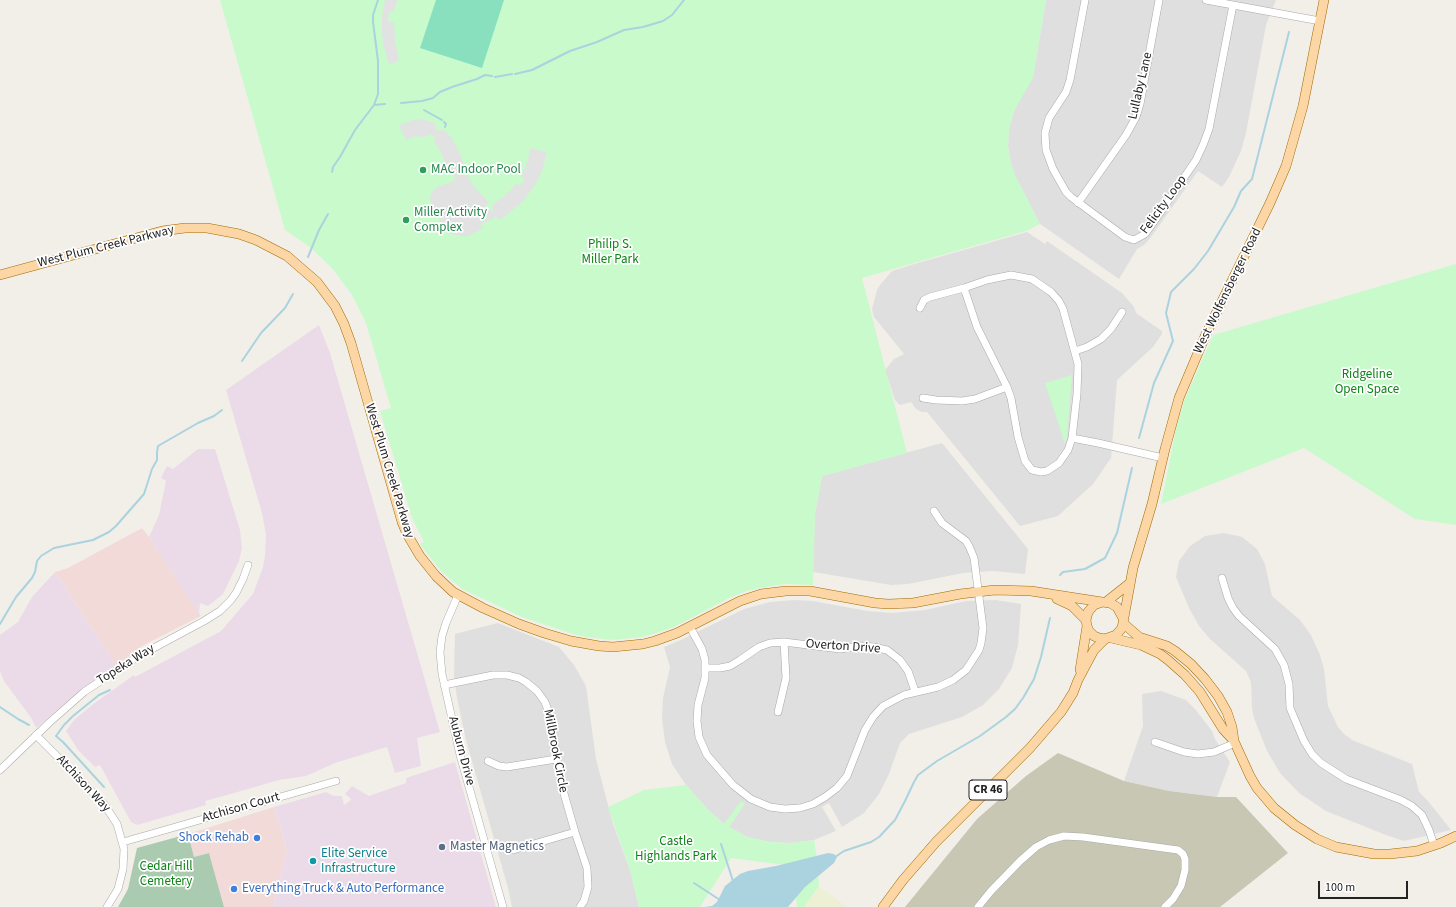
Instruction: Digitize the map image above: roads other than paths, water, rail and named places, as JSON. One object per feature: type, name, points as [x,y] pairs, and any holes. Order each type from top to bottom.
[{"type":"main road","name":"West Wolfensberger Road","points":[[1123,621],[1130,583],[1155,494],[1179,398],[1206,334],[1270,203],[1286,166],[1303,106],[1324,0]]},
{"type":"main road","name":"West Plum Creek Parkway","points":[[0,275],[162,231],[185,228],[207,228],[239,234],[256,240],[287,256],[297,263],[317,282],[340,315],[349,338],[405,530],[415,548],[428,567],[442,582],[458,595],[519,624],[544,633],[585,644],[613,647],[643,644],[666,637],[740,601],[772,592],[786,591],[810,591],[888,604],[913,603],[979,591],[1023,591],[1104,602]]},
{"type":"main road","points":[[1078,680],[1086,623],[1091,608],[1104,602],[1130,583]]},
{"type":"main road","name":"West Plum Creek Parkway","points":[[1046,594],[1072,606],[1086,623]]},
{"type":"main road","points":[[1104,602],[1110,603],[1117,607],[1123,621],[1139,637],[1167,646],[1198,671],[1212,687],[1223,705],[1232,727],[1234,742]]},
{"type":"main road","points":[[1078,680],[1094,650],[1108,638],[1119,632],[1123,621]]},
{"type":"main road","points":[[1086,623],[1094,636],[1141,645],[1160,654],[1185,675],[1200,692],[1223,729],[1234,742],[1250,776],[1265,798],[1284,818],[1317,839],[1336,847],[1374,854],[1404,853],[1434,846],[1456,836]]},
{"type":"main road","name":"CR 46","points":[[883,907],[901,882],[936,842],[1016,763],[1048,728],[1061,712],[1073,693],[1078,680]]},
{"type":"street","name":"Felicity Loop","points":[[1085,0],[1070,80],[1066,92],[1049,118],[1045,139],[1046,150],[1053,169],[1066,192],[1078,203],[1129,239],[1138,239],[1144,234],[1192,167],[1203,145],[1209,129],[1233,5]]},
{"type":"street","name":"Lullaby Lane","points":[[1078,203],[1126,135],[1136,117],[1140,104],[1159,0]]},
{"type":"street","points":[[1206,0],[1320,21]]},
{"type":"street","points":[[920,308],[924,300],[930,297],[987,280],[1011,275],[1032,279],[1051,292],[1059,301],[1063,309],[1075,351],[1078,364],[1078,373],[1072,438],[1064,456],[1054,467],[1041,472],[1036,472],[1028,466],[1020,448],[1011,398],[977,327],[964,288]]},
{"type":"street","points":[[1075,351],[1091,345],[1101,338],[1111,329],[1122,312]]},
{"type":"street","points":[[924,398],[962,401],[975,399],[1007,387]]},
{"type":"street","points":[[1072,438],[1163,458]]},
{"type":"street","points":[[690,626],[704,654],[706,668],[697,714],[698,732],[704,748],[720,770],[744,795],[763,805],[777,808],[792,809],[806,806],[825,797],[837,788],[851,769],[865,730],[878,711],[890,702],[904,695],[915,691],[938,687],[953,680],[966,670],[975,657],[981,643],[983,628],[976,565],[969,546],[962,537],[942,523],[934,511]]},
{"type":"street","name":"Topeka Way","points":[[0,770],[84,692],[118,668],[220,611],[236,593],[248,565]]},
{"type":"street","points":[[1222,578],[1228,598],[1233,608],[1239,616],[1272,645],[1284,665],[1289,684],[1290,708],[1304,742],[1312,754],[1321,764],[1346,778],[1401,800],[1412,806],[1422,815],[1434,846]]},
{"type":"street","name":"Auburn Drive","points":[[458,595],[446,623],[441,641],[441,662],[444,685],[460,755],[503,907]]},
{"type":"street","points":[[778,712],[786,678],[784,642]]},
{"type":"street","name":"Overton Drive","points":[[706,668],[730,666],[759,647],[770,643],[784,642],[840,648],[861,646],[873,647],[887,650],[900,660],[911,678],[915,691]]},
{"type":"street","name":"Millbrook Circle","points":[[444,685],[501,674],[513,676],[526,682],[542,696],[548,709],[561,783],[588,875],[586,894],[580,907]]},
{"type":"street","name":"Atchison Way","points":[[36,735],[109,810],[117,824],[123,842],[124,862],[121,880],[116,893],[107,907]]},
{"type":"street","points":[[1155,742],[1184,752],[1198,754],[1214,752],[1234,742]]},
{"type":"street","points":[[488,761],[499,766],[507,767],[556,759]]},
{"type":"street","name":"Atchison Court","points":[[123,842],[336,781]]},
{"type":"street","points":[[513,850],[575,832]]},
{"type":"street","points":[[978,907],[1015,866],[1036,847],[1049,840],[1064,836],[1178,850],[1183,854],[1185,859],[1185,870],[1181,886],[1173,899],[1165,907]]},
{"type":"water","points":[[828,853],[834,854],[837,857],[834,863],[805,887],[788,907],[704,907],[712,906],[717,902],[725,886],[740,874]]},
{"type":"waterway","points":[[332,172],[333,167],[355,130],[374,105],[378,94],[378,61],[373,22],[373,15],[378,0]]},
{"type":"waterway","points":[[515,74],[532,70],[570,51],[597,42],[624,30],[643,27],[663,21],[672,15],[684,0]]},
{"type":"waterway","points":[[1139,438],[1154,383],[1173,341],[1166,313],[1171,292],[1194,269],[1208,251],[1234,207],[1241,191],[1252,179],[1289,32]]},
{"type":"waterway","points":[[495,77],[512,74]]},
{"type":"waterway","points":[[401,103],[422,101],[433,98],[440,92],[452,87],[485,75],[492,76]]},
{"type":"waterway","points":[[374,105],[385,104]]},
{"type":"waterway","points":[[424,110],[442,120]]},
{"type":"waterway","points":[[444,122],[446,124],[445,127]]},
{"type":"waterway","points":[[308,257],[319,230],[328,214]]},
{"type":"waterway","points":[[242,361],[261,333],[285,308],[293,294]]},
{"type":"waterway","points":[[0,624],[16,597],[32,578],[37,561],[41,556],[54,548],[93,540],[109,532],[144,494],[152,469],[157,460],[158,446],[198,423],[214,416],[222,410]]},
{"type":"waterway","points":[[1060,575],[1063,572],[1085,569],[1105,558],[1117,533],[1132,468]]},
{"type":"waterway","points":[[835,857],[844,851],[871,842],[879,837],[895,820],[918,775],[937,761],[980,736],[1015,709],[1034,679],[1050,618]]},
{"type":"waterway","points":[[104,787],[56,736],[73,716],[99,695],[110,690]]},
{"type":"waterway","points":[[0,707],[29,725]]},
{"type":"waterway","points":[[721,844],[733,881]]},
{"type":"waterway","points":[[694,883],[720,900]]},
{"type":"place","name":"MAC Indoor Pool","points":[[423,170]]},
{"type":"place","name":"Miller Activity Complex","points":[[406,220]]},
{"type":"place","name":"Shock Rehab","points":[[257,838]]},
{"type":"place","name":"Master Magnetics","points":[[442,847]]},
{"type":"place","name":"Elite Service Infrastructure","points":[[313,861]]},
{"type":"place","name":"Everything Truck & Auto Performance","points":[[234,889]]},
{"type":"park label","name":"Philip S. Miller Park","points":[[610,252]]},
{"type":"park label","name":"Ridgeline Open Space","points":[[1367,382]]},
{"type":"park label","name":"Castle Highlands Park","points":[[676,850]]},
{"type":"park label","name":"Cedar Hill Cemetery","points":[[166,874]]}]
